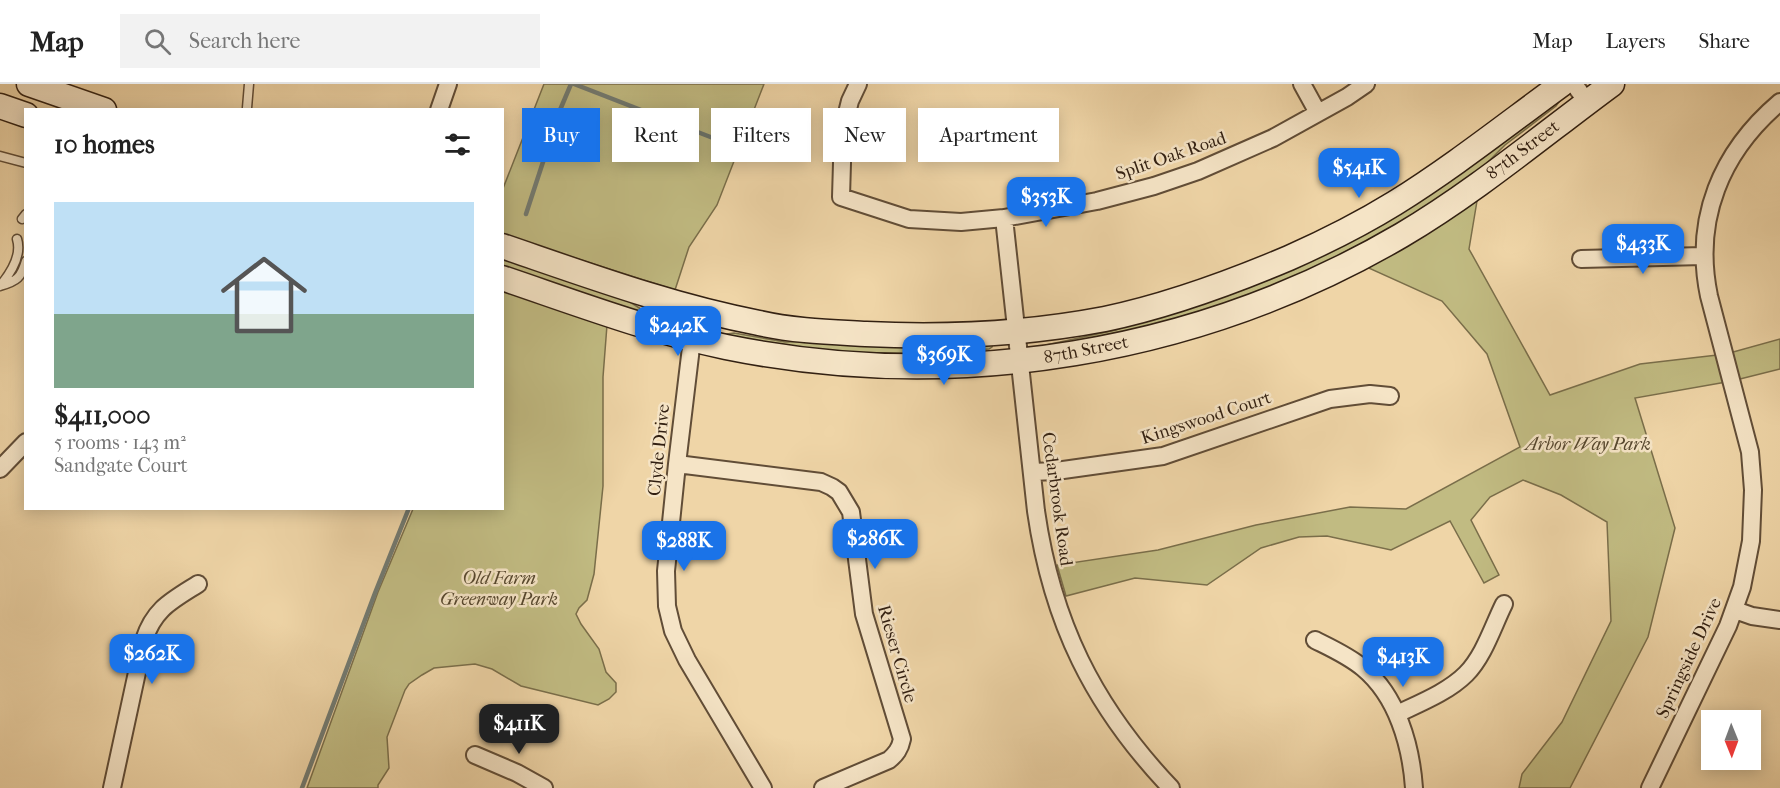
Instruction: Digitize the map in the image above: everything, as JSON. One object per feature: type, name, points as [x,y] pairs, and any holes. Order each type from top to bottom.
[{"type":"street","points":[[29,84],[98,108]]},
{"type":"street","points":[[440,108],[448,84]]},
{"type":"street","name":"Split Oak Road","points":[[858,84],[850,101],[843,129],[841,196],[917,221],[961,222],[1004,218],[1097,201],[1154,186],[1198,171],[1273,138],[1366,84]]},
{"type":"street","points":[[1302,84],[1318,113]]},
{"type":"street","name":"87th Street","points":[[504,247],[698,309],[761,324],[821,332],[896,336],[1017,332],[1105,318],[1160,304],[1258,271],[1305,250],[1394,204],[1562,84]]},
{"type":"street","name":"87th Street","points":[[504,279],[692,339],[764,354],[822,362],[896,366],[1020,362],[1106,348],[1201,324],[1323,277],[1404,234],[1479,183],[1580,93],[1612,84]]},
{"type":"street","name":"Springside Drive","points":[[1650,788],[1735,610],[1749,557],[1753,477],[1746,432],[1709,296],[1703,256],[1709,209],[1720,179],[1745,137],[1780,102]]},
{"type":"street","points":[[0,106],[24,114]]},
{"type":"street","name":"Cedarbrook Road","points":[[1004,218],[1032,472],[1041,544],[1049,581],[1066,632],[1080,662],[1111,714],[1166,786]]},
{"type":"street","points":[[1581,259],[1703,256]]},
{"type":"street","name":"Clyde Drive","points":[[698,309],[692,339],[677,464],[666,571],[667,606],[673,631],[687,660],[763,788]]},
{"type":"street","name":"Kingswood Court","points":[[1032,472],[1056,471],[1163,456],[1330,399],[1370,394],[1390,396]]},
{"type":"street","points":[[0,469],[24,444]]},
{"type":"street","name":"Rieser Circle","points":[[677,464],[821,482],[832,486],[838,492],[851,512],[865,622],[902,739],[900,748],[889,760],[844,784]]},
{"type":"street","points":[[112,788],[148,626],[165,604],[198,584]]},
{"type":"street","points":[[1396,714],[1446,689],[1467,674],[1504,604]]},
{"type":"street","points":[[1735,610],[1780,620]]},
{"type":"street","points":[[1315,640],[1362,666],[1377,680],[1390,700],[1404,732],[1410,754],[1414,788]]},
{"type":"street","points":[[475,755],[517,773],[543,788]]},
{"type":"street","points":[[823,788],[844,784]]},
{"type":"lane","points":[[247,108],[249,84]]},
{"type":"lane","points":[[0,156],[24,163]]},
{"type":"lane","points":[[0,286],[12,270],[20,241]]},
{"type":"lane","points":[[0,286],[16,280],[24,267]]},
{"type":"green space","points":[[544,84],[764,84],[755,108],[711,108],[711,162],[734,162],[717,205],[689,247],[675,290],[504,235],[504,186],[522,140],[522,162],[600,162],[600,108],[535,108]]},
{"type":"green space","points":[[1561,99],[1556,106],[1505,145],[1471,179],[1422,212],[1272,290],[1111,338],[1046,345],[1116,330],[1168,310],[1220,294]]},
{"type":"green space","name":"Arbor Way Park","points":[[1477,201],[1469,249],[1550,395],[1640,364],[1726,354],[1780,339],[1780,369],[1732,381],[1635,398],[1675,528],[1648,637],[1570,788],[1519,788],[1522,774],[1562,722],[1611,621],[1607,522],[1561,495],[1523,480],[1490,497],[1471,520],[1499,575],[1484,583],[1450,521],[1391,550],[1327,536],[1299,537],[1261,548],[1207,585],[1135,578],[1066,596],[1057,565],[1158,550],[1256,525],[1350,507],[1406,509],[1520,447],[1487,354],[1442,301],[1362,265]]},
{"type":"green space","points":[[504,255],[619,295],[644,311],[668,322],[504,269]]},
{"type":"green space","name":"Old Farm Greenway Park","points":[[504,291],[607,325],[603,377],[603,486],[594,574],[587,600],[576,614],[599,649],[606,672],[616,683],[616,692],[598,705],[521,686],[492,669],[475,664],[434,668],[409,684],[405,690],[387,737],[389,768],[378,788],[307,788],[378,592],[413,510],[504,510]]},
{"type":"green space","points":[[734,333],[785,342],[993,344],[989,349],[931,351],[904,356],[860,356],[719,335]]},
{"type":"waterway","points":[[526,214],[560,110],[571,84]]},
{"type":"waterway","points":[[574,84],[711,137]]},
{"type":"waterway","points":[[302,788],[408,510]]}]
